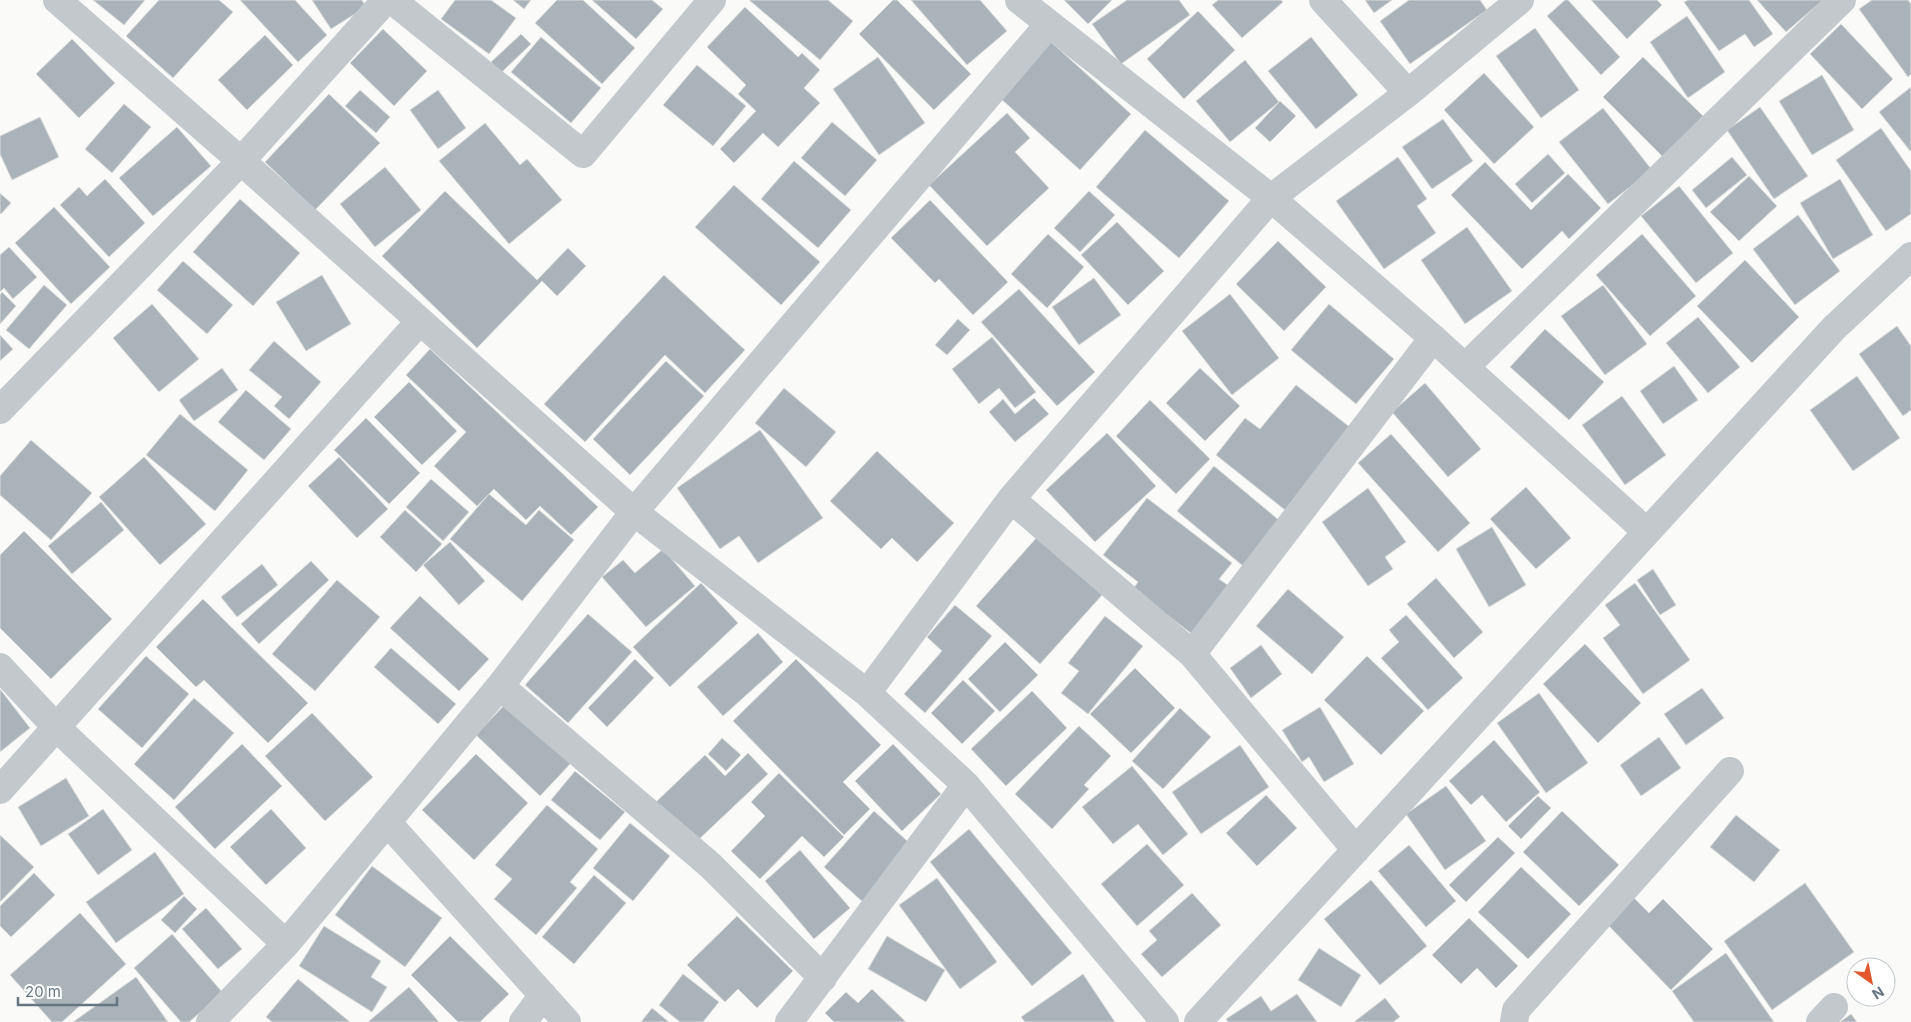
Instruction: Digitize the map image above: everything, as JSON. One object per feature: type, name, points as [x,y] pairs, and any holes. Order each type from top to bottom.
[{"type":"street","points":[[0,410],[241,161],[386,0]]},
{"type":"street","points":[[392,0],[583,154],[712,0]]},
{"type":"street","points":[[1018,0],[1271,198],[1465,367],[1647,532]]},
{"type":"street","points":[[1323,0],[1408,93]]},
{"type":"street","points":[[868,693],[1011,499],[1271,198],[1408,93],[1520,0]]},
{"type":"street","points":[[1465,367],[1842,0]]},
{"type":"street","points":[[65,2],[634,512],[868,693],[966,785],[1165,1022]]},
{"type":"street","points":[[210,1022],[286,944],[500,686],[634,512],[1050,24]]},
{"type":"street","points":[[1198,1022],[1834,328],[1911,256]]},
{"type":"street","points":[[0,790],[420,321]]},
{"type":"street","points":[[1192,654],[1432,338]]},
{"type":"street","points":[[1011,499],[1192,654],[1356,850]]},
{"type":"street","points":[[0,667],[57,728],[286,944]]},
{"type":"street","points":[[500,686],[710,865],[823,978]]},
{"type":"street","points":[[1514,1022],[1516,1010],[1730,771]]},
{"type":"street","points":[[789,1022],[966,785]]},
{"type":"street","points":[[387,822],[567,1022]]},
{"type":"street","points":[[523,1022],[543,996]]},
{"type":"building","points":[[93,0],[145,0],[124,25]]},
{"type":"building","points":[[159,0],[219,0],[233,12],[173,78],[126,36]]},
{"type":"building","points":[[240,0],[295,0],[327,35],[298,62]]},
{"type":"building","points":[[312,0],[362,0],[366,7],[331,29]]},
{"type":"building","points":[[455,0],[491,0],[516,18],[489,54],[441,19]]},
{"type":"building","points":[[513,0],[531,0],[524,9]]},
{"type":"building","points":[[557,0],[583,0],[635,48],[602,84],[535,23]]},
{"type":"building","points":[[592,0],[652,0],[663,9],[636,39]]},
{"type":"building","points":[[749,0],[828,0],[853,21],[820,60]]},
{"type":"building","points":[[893,0],[897,0],[971,74],[934,110],[859,34]]},
{"type":"building","points":[[911,0],[980,0],[1007,31],[967,65]]},
{"type":"building","points":[[1064,0],[1112,0],[1088,24]]},
{"type":"building","points":[[1127,0],[1179,0],[1190,15],[1121,64],[1092,24]]},
{"type":"building","points":[[1218,0],[1281,0],[1283,2],[1242,38],[1212,5]]},
{"type":"building","points":[[1365,0],[1392,0],[1374,13]]},
{"type":"building","points":[[1409,0],[1480,0],[1487,10],[1410,64],[1380,21]]},
{"type":"building","points":[[1565,0],[1568,0],[1620,57],[1601,75],[1547,16]]},
{"type":"building","points":[[1591,0],[1657,0],[1662,5],[1627,39]]},
{"type":"building","points":[[1688,0],[1749,0],[1773,34],[1754,47],[1745,34],[1719,51],[1684,2]]},
{"type":"building","points":[[1757,0],[1823,0],[1786,32]]},
{"type":"building","points":[[1872,0],[1908,0],[1911,4],[1911,74],[1908,77],[1859,9]]},
{"type":"building","points":[[745,7],[798,57],[802,53],[820,70],[804,88],[820,103],[778,147],[763,133],[734,163],[720,149],[756,111],[738,94],[746,85],[707,47]]},
{"type":"building","points":[[1198,11],[1235,50],[1184,99],[1147,59]]},
{"type":"building","points":[[1687,16],[1725,72],[1688,98],[1650,42]]},
{"type":"building","points":[[1841,24],[1893,79],[1862,109],[1810,54]]},
{"type":"building","points":[[1535,28],[1579,90],[1541,118],[1496,56]]},
{"type":"building","points":[[383,29],[427,71],[394,106],[350,63]]},
{"type":"building","points":[[521,34],[531,44],[501,73],[491,62]]},
{"type":"building","points":[[265,35],[293,65],[247,110],[218,80]]},
{"type":"building","points":[[541,37],[601,88],[571,123],[511,72]]},
{"type":"building","points":[[1311,37],[1358,95],[1316,129],[1268,71]]},
{"type":"building","points":[[72,39],[115,83],[79,118],[36,74]]},
{"type":"building","points":[[1051,42],[1131,114],[1080,170],[1000,98]]},
{"type":"building","points":[[878,57],[925,123],[879,155],[833,89]]},
{"type":"building","points":[[1643,57],[1703,116],[1663,157],[1603,97]]},
{"type":"building","points":[[1245,60],[1279,102],[1230,142],[1196,101]]},
{"type":"building","points":[[697,65],[746,106],[713,146],[663,105]]},
{"type":"building","points":[[1484,73],[1534,127],[1494,164],[1444,110]]},
{"type":"building","points":[[1822,75],[1854,130],[1812,155],[1779,101]]},
{"type":"building","points":[[1911,87],[1911,152],[1879,112]]},
{"type":"building","points":[[360,90],[390,117],[376,133],[345,106]]},
{"type":"building","points":[[438,90],[466,128],[438,149],[410,110]]},
{"type":"building","points":[[329,94],[380,143],[315,210],[265,162]]},
{"type":"building","points":[[1280,101],[1296,116],[1270,142],[1255,128]]},
{"type":"building","points":[[124,104],[151,127],[112,173],[85,149]]},
{"type":"building","points":[[1760,107],[1808,176],[1774,199],[1727,130]]},
{"type":"building","points":[[1603,108],[1652,170],[1608,204],[1559,142]]},
{"type":"building","points":[[1007,113],[1030,138],[1015,152],[1049,188],[987,246],[929,185]]},
{"type":"building","points":[[40,117],[59,157],[12,180],[0,154],[0,136]]},
{"type":"building","points":[[1443,119],[1473,161],[1432,189],[1402,147]]},
{"type":"building","points":[[832,122],[877,160],[845,196],[801,158]]},
{"type":"building","points":[[485,123],[520,165],[527,159],[562,200],[509,244],[439,161]]},
{"type":"building","points":[[177,127],[211,166],[153,216],[119,178]]},
{"type":"building","points":[[1881,128],[1911,171],[1911,214],[1886,231],[1836,160]]},
{"type":"building","points":[[1145,130],[1229,201],[1179,258],[1096,187]]},
{"type":"building","points":[[1548,154],[1565,173],[1532,203],[1515,184]]},
{"type":"building","points":[[1398,157],[1427,199],[1417,206],[1436,233],[1384,269],[1336,201]]},
{"type":"building","points":[[1732,157],[1747,175],[1706,208],[1692,190]]},
{"type":"building","points":[[794,161],[851,210],[818,248],[761,199]]},
{"type":"building","points":[[1485,162],[1531,210],[1568,174],[1601,208],[1569,239],[1562,231],[1522,269],[1451,195]]},
{"type":"building","points":[[385,167],[421,210],[375,247],[340,204]]},
{"type":"building","points":[[1749,176],[1777,206],[1739,241],[1710,212]]},
{"type":"building","points":[[105,179],[145,223],[109,257],[60,205],[79,187],[87,196]]},
{"type":"building","points":[[1840,179],[1873,235],[1833,259],[1800,203]]},
{"type":"building","points":[[734,185],[820,262],[781,305],[695,227]]},
{"type":"building","points":[[1679,186],[1733,253],[1696,283],[1641,216]]},
{"type":"building","points":[[445,191],[537,280],[568,248],[586,266],[557,296],[542,281],[477,348],[382,256]]},
{"type":"building","points":[[1089,191],[1115,215],[1080,252],[1054,228]]},
{"type":"building","points":[[0,193],[11,203],[1,214],[0,213]]},
{"type":"building","points":[[240,199],[300,253],[253,306],[193,252]]},
{"type":"building","points":[[930,200],[1008,282],[973,315],[939,279],[935,283],[891,238]]},
{"type":"building","points":[[54,207],[110,267],[71,304],[15,243]]},
{"type":"building","points":[[1798,215],[1840,271],[1795,305],[1753,249]]},
{"type":"building","points":[[1117,222],[1164,271],[1128,305],[1081,255]]},
{"type":"building","points":[[1467,227],[1512,291],[1465,324],[1421,260]]},
{"type":"building","points":[[1048,234],[1084,267],[1047,308],[1011,274]]},
{"type":"building","points":[[1642,234],[1696,296],[1650,336],[1596,275]]},
{"type":"building","points":[[1278,241],[1326,287],[1284,331],[1236,284]]},
{"type":"building","points":[[9,247],[37,277],[13,299],[4,288],[0,292],[0,255]]},
{"type":"building","points":[[1745,260],[1799,317],[1752,363],[1697,306]]},
{"type":"building","points":[[183,261],[233,305],[207,334],[157,290]]},
{"type":"building","points":[[322,275],[351,324],[306,351],[276,302]]},
{"type":"building","points":[[664,275],[745,350],[705,393],[665,355],[585,442],[544,404]]},
{"type":"building","points":[[1094,278],[1121,315],[1079,345],[1052,307]]},
{"type":"building","points":[[44,285],[67,305],[29,349],[6,330]]},
{"type":"building","points":[[1603,285],[1647,344],[1605,375],[1561,316]]},
{"type":"building","points":[[1019,289],[1095,372],[1057,406],[981,322]]},
{"type":"building","points":[[2,292],[16,306],[0,324],[0,295]]},
{"type":"building","points":[[1230,294],[1279,358],[1232,395],[1182,331]]},
{"type":"building","points":[[152,304],[199,359],[159,392],[113,338]]},
{"type":"building","points":[[1329,304],[1394,359],[1356,404],[1291,350]]},
{"type":"building","points":[[1698,317],[1740,367],[1708,393],[1666,343]]},
{"type":"building","points":[[958,319],[970,330],[947,355],[935,345]]},
{"type":"building","points":[[1897,326],[1911,346],[1911,410],[1903,416],[1859,354]]},
{"type":"building","points":[[1545,329],[1604,382],[1569,420],[1510,367]]},
{"type":"building","points":[[0,335],[13,349],[0,361]]},
{"type":"building","points":[[992,337],[1036,392],[1015,408],[999,388],[979,404],[952,369]]},
{"type":"building","points":[[274,341],[321,382],[289,419],[274,406],[282,397],[249,370]]},
{"type":"building","points":[[430,349],[598,507],[571,535],[540,506],[526,520],[494,489],[477,506],[434,466],[466,432],[406,375]]},
{"type":"building","points":[[666,361],[704,396],[630,475],[593,439]]},
{"type":"building","points":[[1674,366],[1698,400],[1663,424],[1640,391]]},
{"type":"building","points":[[222,368],[238,390],[194,421],[179,400]]},
{"type":"building","points":[[1200,368],[1240,406],[1205,441],[1166,403]]},
{"type":"building","points":[[1857,376],[1900,438],[1853,471],[1810,410]]},
{"type":"building","points":[[409,382],[457,431],[422,465],[374,417]]},
{"type":"building","points":[[1425,383],[1481,449],[1448,477],[1392,412]]},
{"type":"building","points":[[1296,385],[1351,428],[1285,510],[1216,455],[1245,418],[1260,429]]},
{"type":"building","points":[[784,388],[836,432],[806,467],[755,423]]},
{"type":"building","points":[[246,390],[291,429],[264,460],[218,422]]},
{"type":"building","points":[[1622,396],[1666,455],[1625,485],[1582,425]]},
{"type":"building","points":[[1034,398],[1049,414],[1015,442],[989,412],[1003,399],[1015,414]]},
{"type":"building","points":[[1150,400],[1210,459],[1176,494],[1116,436]]},
{"type":"building","points":[[180,414],[248,470],[215,511],[146,455]]},
{"type":"building","points":[[366,418],[420,473],[389,504],[334,450]]},
{"type":"building","points":[[760,430],[823,518],[758,563],[739,536],[720,549],[677,488]]},
{"type":"building","points":[[1107,433],[1156,486],[1095,542],[1046,490]]},
{"type":"building","points":[[1391,434],[1470,523],[1438,552],[1358,463]]},
{"type":"building","points":[[31,440],[92,493],[51,540],[0,495],[0,476]]},
{"type":"building","points":[[877,451],[954,523],[917,562],[892,538],[881,549],[830,501]]},
{"type":"building","points":[[144,457],[206,524],[160,565],[99,497]]},
{"type":"building","points":[[339,457],[388,509],[357,538],[308,486]]},
{"type":"building","points":[[1214,466],[1280,521],[1243,566],[1177,511]]},
{"type":"building","points":[[431,479],[469,512],[443,541],[406,507]]},
{"type":"building","points":[[1526,487],[1571,538],[1536,569],[1490,519]]},
{"type":"building","points":[[1368,488],[1406,542],[1385,557],[1393,569],[1368,586],[1322,522]]},
{"type":"building","points":[[489,494],[526,525],[539,510],[574,540],[522,601],[450,539]]},
{"type":"building","points":[[1147,498],[1232,563],[1219,579],[1229,586],[1192,634],[1133,589],[1138,582],[1103,555]]},
{"type":"building","points":[[101,502],[124,530],[72,574],[48,546]]},
{"type":"building","points":[[405,510],[442,544],[416,572],[380,537]]},
{"type":"building","points":[[1492,527],[1526,585],[1489,607],[1456,549]]},
{"type":"building","points":[[24,531],[112,619],[51,679],[0,628],[0,555]]},
{"type":"building","points":[[1038,536],[1103,594],[1040,664],[976,606]]},
{"type":"building","points":[[450,542],[485,581],[459,605],[423,565]]},
{"type":"building","points":[[663,549],[695,586],[646,627],[602,577],[623,560],[635,573]]},
{"type":"building","points":[[311,561],[329,580],[259,644],[241,624]]},
{"type":"building","points":[[262,564],[278,585],[237,617],[221,597]]},
{"type":"building","points":[[1653,569],[1676,605],[1660,615],[1637,580]]},
{"type":"building","points":[[1436,578],[1483,632],[1454,658],[1407,604]]},
{"type":"building","points":[[337,580],[380,617],[315,691],[272,654]]},
{"type":"building","points":[[701,583],[738,623],[670,687],[633,647]]},
{"type":"building","points":[[1635,583],[1690,660],[1643,694],[1603,638],[1620,625],[1605,605]]},
{"type":"building","points":[[1288,589],[1344,637],[1312,674],[1256,626]]},
{"type":"building","points":[[420,596],[489,659],[459,691],[390,628]]},
{"type":"building","points":[[203,599],[308,703],[268,743],[204,680],[196,687],[156,647]]},
{"type":"building","points":[[955,605],[992,636],[925,713],[904,694],[942,651],[927,637]]},
{"type":"building","points":[[588,614],[632,652],[568,723],[525,685]]},
{"type":"building","points":[[1406,615],[1463,678],[1428,710],[1381,658],[1399,642],[1389,630]]},
{"type":"building","points":[[1105,616],[1143,646],[1088,714],[1061,693],[1079,671],[1068,663]]},
{"type":"building","points":[[758,633],[783,662],[723,716],[697,687]]},
{"type":"building","points":[[1005,642],[1038,675],[1000,712],[968,679]]},
{"type":"building","points":[[1585,644],[1641,703],[1598,743],[1543,684]]},
{"type":"building","points":[[1261,645],[1282,674],[1251,698],[1230,668]]},
{"type":"building","points":[[391,648],[456,704],[438,724],[374,667]]},
{"type":"building","points":[[146,656],[189,694],[142,748],[98,709]]},
{"type":"building","points":[[1367,656],[1424,711],[1381,755],[1324,700]]},
{"type":"building","points":[[635,659],[654,678],[607,727],[588,708]]},
{"type":"building","points":[[796,659],[881,745],[843,782],[870,809],[844,835],[733,721]]},
{"type":"building","points":[[1135,668],[1175,708],[1131,753],[1090,714]]},
{"type":"building","points":[[963,680],[995,711],[962,744],[931,713]]},
{"type":"building","points":[[1702,688],[1724,718],[1686,745],[1664,714]]},
{"type":"building","points":[[0,689],[30,728],[0,752]]},
{"type":"building","points":[[1032,691],[1067,728],[1006,786],[971,749]]},
{"type":"building","points":[[1539,693],[1588,763],[1546,793],[1497,723]]},
{"type":"building","points":[[194,698],[234,733],[174,800],[134,764]]},
{"type":"building","points":[[508,701],[572,762],[540,796],[476,735]]},
{"type":"building","points":[[1320,707],[1354,764],[1324,782],[1309,757],[1302,762],[1282,730]]},
{"type":"building","points":[[1180,708],[1211,737],[1163,789],[1132,761]]},
{"type":"building","points":[[312,713],[373,777],[325,821],[265,756]]},
{"type":"building","points":[[1079,726],[1111,756],[1084,785],[1089,789],[1052,829],[1015,794]]},
{"type":"building","points":[[1659,737],[1681,768],[1641,796],[1620,765]]},
{"type":"building","points":[[722,738],[741,755],[726,771],[708,754]]},
{"type":"building","points":[[1494,740],[1540,792],[1506,822],[1482,795],[1471,805],[1449,781]]},
{"type":"building","points":[[242,744],[282,786],[215,849],[175,807]]},
{"type":"building","points":[[893,744],[941,794],[902,831],[855,781]]},
{"type":"building","points":[[1240,745],[1269,787],[1201,834],[1172,792]]},
{"type":"building","points":[[748,753],[768,774],[695,843],[656,802],[705,755],[725,776]]},
{"type":"building","points":[[476,754],[528,803],[474,860],[422,810]]},
{"type":"building","points":[[1132,766],[1188,834],[1163,855],[1138,824],[1113,844],[1082,807]]},
{"type":"building","points":[[575,771],[625,812],[600,840],[551,800]]},
{"type":"building","points":[[779,773],[844,837],[824,857],[802,836],[760,879],[731,851],[765,816],[751,802]]},
{"type":"building","points":[[66,778],[89,816],[41,846],[18,807]]},
{"type":"building","points":[[1446,786],[1486,841],[1445,870],[1406,814]]},
{"type":"building","points":[[1266,795],[1297,828],[1257,866],[1226,833]]},
{"type":"building","points":[[1538,796],[1551,808],[1521,839],[1508,826]]},
{"type":"building","points":[[547,805],[598,849],[570,882],[577,888],[536,935],[494,899],[512,879],[495,865]]},
{"type":"building","points":[[103,809],[132,850],[98,875],[68,834]]},
{"type":"building","points":[[271,809],[306,848],[266,885],[230,847]]},
{"type":"building","points":[[874,811],[915,848],[864,903],[824,867]]},
{"type":"building","points":[[1562,811],[1619,865],[1579,906],[1523,852]]},
{"type":"building","points":[[1736,815],[1780,850],[1754,882],[1710,847]]},
{"type":"building","points":[[630,823],[670,856],[633,901],[593,868]]},
{"type":"building","points":[[969,829],[1072,953],[1032,986],[930,862]]},
{"type":"building","points":[[0,835],[34,867],[0,902]]},
{"type":"building","points":[[1498,837],[1515,853],[1466,902],[1449,885]]},
{"type":"building","points":[[1147,844],[1184,885],[1137,926],[1101,884]]},
{"type":"building","points":[[1409,845],[1456,901],[1426,927],[1378,871]]},
{"type":"building","points":[[800,850],[850,908],[814,939],[765,881]]},
{"type":"building","points":[[155,852],[184,894],[116,943],[86,902]]},
{"type":"building","points":[[372,866],[442,918],[405,967],[335,915]]},
{"type":"building","points":[[1521,867],[1571,914],[1528,959],[1478,912]]},
{"type":"building","points":[[34,873],[55,895],[11,937],[0,926],[0,906]]},
{"type":"building","points":[[594,875],[626,903],[574,964],[542,937]]},
{"type":"building","points":[[937,878],[997,962],[960,989],[899,905]]},
{"type":"building","points":[[1371,880],[1427,946],[1380,985],[1324,919]]},
{"type":"building","points":[[1805,883],[1854,952],[1772,1010],[1724,941]]},
{"type":"building","points":[[1192,893],[1221,925],[1162,977],[1141,954],[1157,940],[1149,931]]},
{"type":"building","points":[[184,896],[197,909],[175,933],[161,920]]},
{"type":"building","points":[[1634,898],[1649,913],[1663,899],[1713,949],[1671,990],[1607,924]]},
{"type":"building","points":[[206,908],[242,949],[218,969],[182,929]]},
{"type":"building","points":[[80,913],[126,964],[62,1022],[52,1022],[10,975]]},
{"type":"building","points":[[737,916],[793,971],[757,1008],[738,989],[725,1002],[687,965]]},
{"type":"building","points":[[1469,918],[1518,966],[1496,988],[1477,968],[1461,984],[1432,955]]},
{"type":"building","points":[[324,926],[381,961],[371,977],[387,987],[372,1012],[299,966]]},
{"type":"building","points":[[172,934],[223,993],[189,1022],[181,1022],[134,968]]},
{"type":"building","points":[[450,936],[509,994],[480,1022],[458,1022],[411,975]]},
{"type":"building","points":[[887,936],[945,970],[926,1002],[868,969]]},
{"type":"building","points":[[1319,948],[1361,975],[1341,1007],[1298,980]]},
{"type":"building","points":[[1726,953],[1774,1022],[1694,1022],[1672,991]]},
{"type":"building","points":[[683,974],[719,1002],[703,1022],[680,1022],[659,1005]]},
{"type":"building","points":[[1083,974],[1115,1022],[1025,1022],[1021,1017]]},
{"type":"building","points":[[136,977],[168,1022],[73,1022]]},
{"type":"building","points":[[298,979],[350,1022],[272,1022],[266,1017]]},
{"type":"building","points":[[409,987],[439,1022],[368,1022]]},
{"type":"building","points":[[872,989],[906,1022],[834,1022],[825,1013],[846,992],[858,1003]]},
{"type":"building","points":[[1297,994],[1317,1022],[1228,1022],[1226,1019],[1261,996],[1271,1011]]},
{"type":"building","points":[[1385,998],[1400,1017],[1393,1022],[1354,1022]]},
{"type":"building","points":[[652,1008],[669,1022],[641,1022]]},
{"type":"building","points":[[1851,1014],[1857,1022],[1840,1022]]}]
